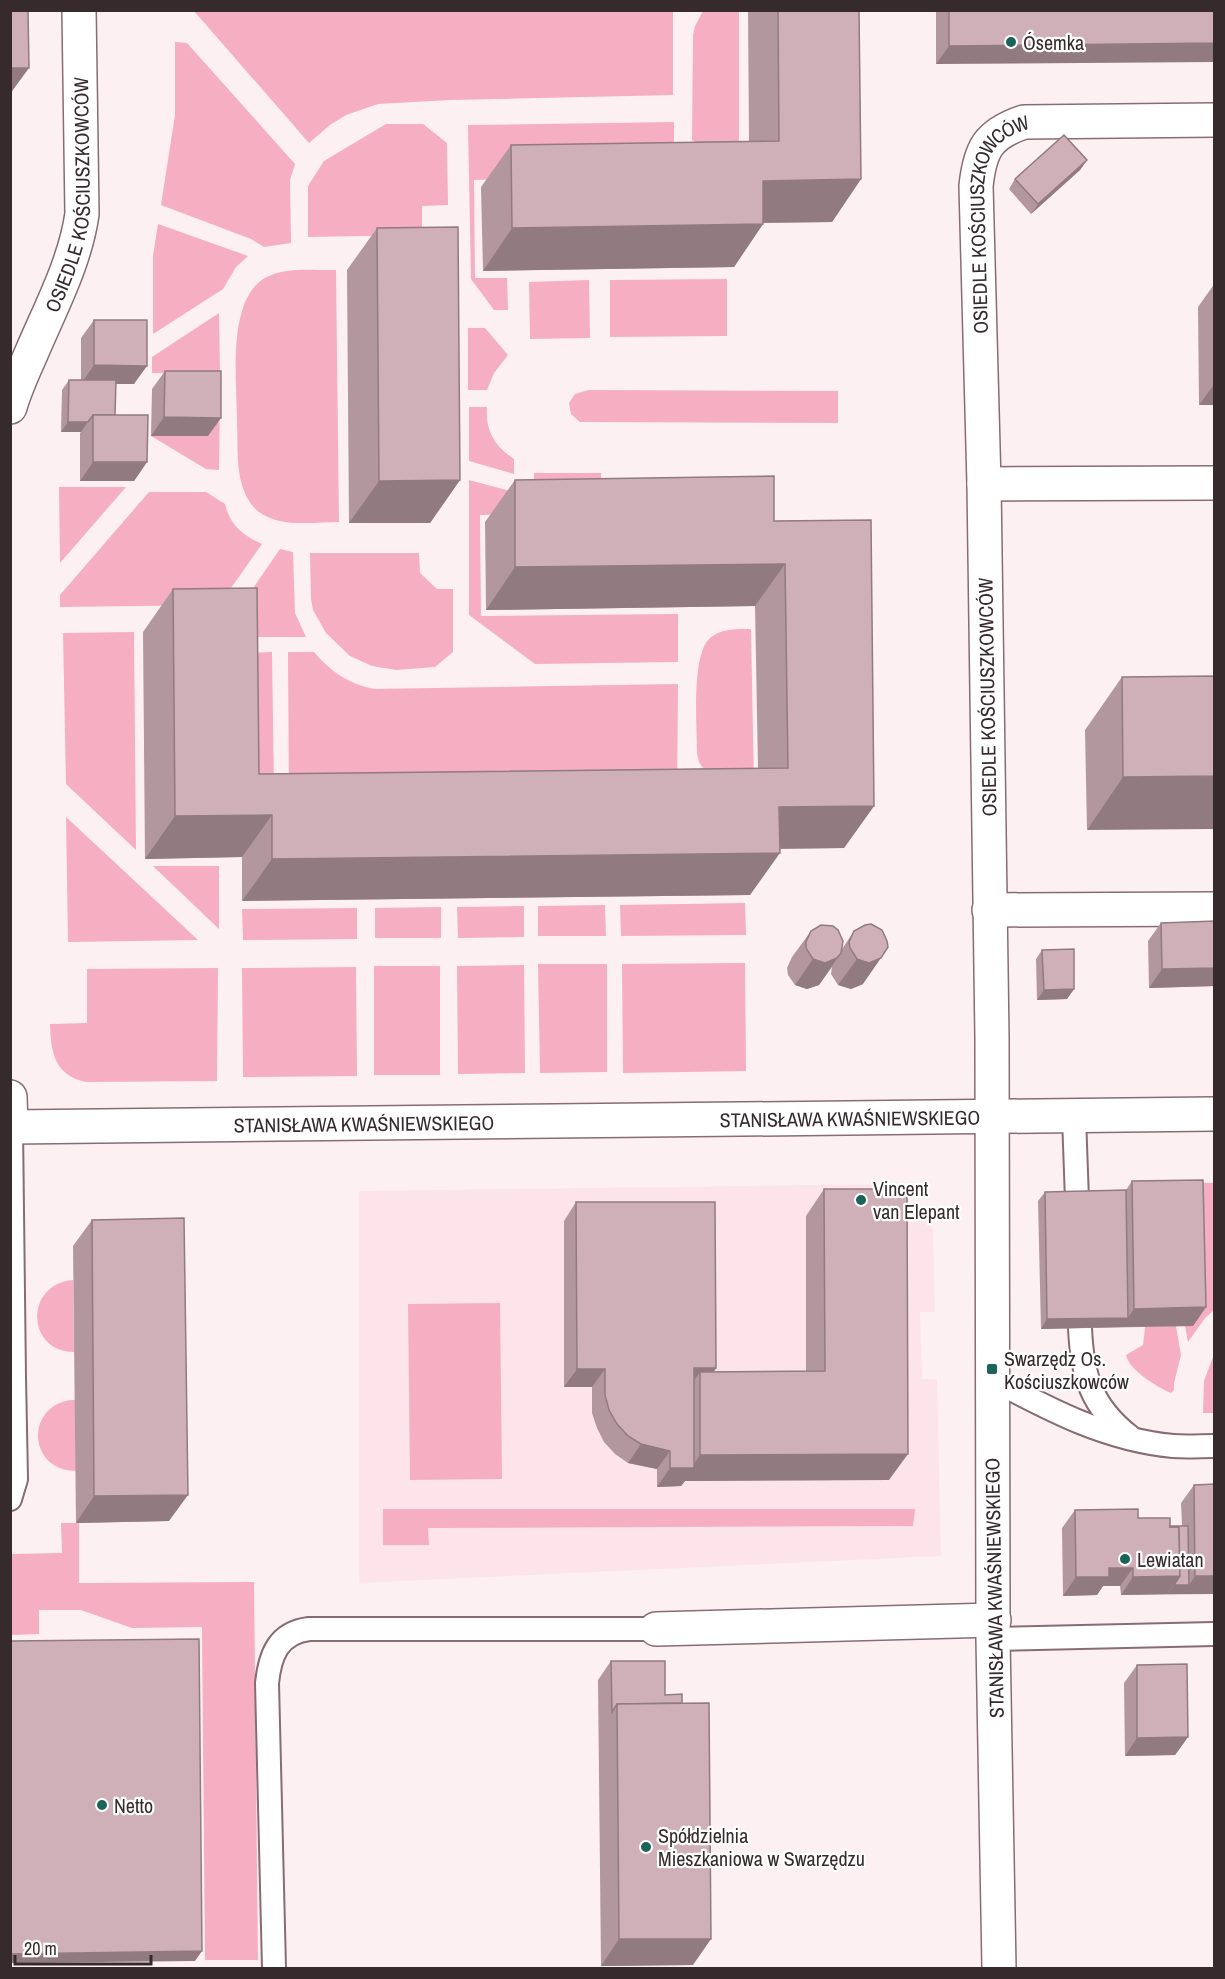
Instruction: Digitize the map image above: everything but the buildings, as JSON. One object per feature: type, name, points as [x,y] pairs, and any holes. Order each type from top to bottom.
[{"type":"street","name":"OSIEDLE KOŚCIUSZKOWCÓW","points":[[10,407],[17,373],[64,276],[79,232],[82,214],[79,10]]},
{"type":"street","name":"OSIEDLE KOŚCIUSZKOWCÓW","points":[[991,1118],[984,484],[975,186],[977,173],[986,148],[1001,131],[1024,122],[1215,120]]},
{"type":"street","points":[[984,484],[1215,483]]},
{"type":"street","points":[[989,910],[1215,909]]},
{"type":"street","points":[[10,1097],[11,1127]]},
{"type":"street","points":[[991,1118],[1215,1114]]},
{"type":"street","name":"STANISŁAWA KWAŚNIEWSKIEGO","points":[[11,1127],[991,1118],[994,1629],[999,1966]]},
{"type":"street","points":[[656,1629],[994,1629]]},
{"type":"lane","points":[[1074,1117],[1077,1200]]},
{"type":"lane","points":[[10,1499],[16,1479],[12,1378],[11,1127]]},
{"type":"lane","points":[[1080,1328],[1082,1364],[1089,1386],[1110,1418],[1132,1439]]},
{"type":"lane","points":[[993,1379],[1061,1415],[1091,1427],[1132,1439],[1175,1446],[1215,1446]]},
{"type":"lane","points":[[274,1968],[267,1683],[271,1660],[280,1642],[296,1631],[309,1629],[656,1629]]},
{"type":"lane","points":[[994,1629],[1215,1634]]},
{"type":"shaded area","points":[[194,11],[673,11],[673,95],[450,100],[378,104],[346,115],[309,143]]},
{"type":"shaded area","points":[[703,11],[739,11],[739,167],[692,140],[693,35]]},
{"type":"shaded area","points":[[175,42],[187,43],[295,164],[290,180],[291,243],[264,247],[251,239],[161,205],[175,115]]},
{"type":"shaded area","points":[[674,122],[674,176],[474,180],[475,278],[507,278],[508,310],[494,310],[471,279],[468,125]]},
{"type":"shaded area","points":[[386,124],[423,124],[447,143],[448,205],[422,206],[422,235],[308,237],[308,186],[324,161]]},
{"type":"shaded area","points":[[158,224],[248,256],[236,267],[223,289],[153,334],[153,256]]},
{"type":"shaded area","points":[[336,270],[339,522],[298,523],[277,520],[267,517],[253,506],[248,500],[240,477],[236,349],[242,312],[248,297],[257,284],[265,278],[284,271]]},
{"type":"shaded area","points":[[727,279],[727,336],[610,337],[610,280]]},
{"type":"shaded area","points":[[589,280],[590,338],[530,339],[529,282]]},
{"type":"shaded area","points":[[219,313],[220,374],[152,373],[152,357]]},
{"type":"shaded area","points":[[468,328],[485,328],[508,355],[494,373],[487,390],[468,390]]},
{"type":"shaded area","points":[[220,390],[219,470],[206,469],[151,436],[208,436]]},
{"type":"shaded area","points":[[589,390],[838,391],[838,423],[580,422],[571,414],[569,403],[575,394]]},
{"type":"shaded area","points":[[469,407],[487,407],[490,431],[501,449],[514,459],[514,474],[469,461]]},
{"type":"shaded area","points":[[534,473],[601,473],[601,513],[534,513]]},
{"type":"shaded area","points":[[469,480],[514,492],[515,514],[480,515],[481,616],[678,614],[678,662],[535,664],[469,615]]},
{"type":"shaded area","points":[[59,487],[126,487],[60,563]]},
{"type":"shaded area","points":[[149,492],[206,492],[225,504],[230,518],[238,528],[248,537],[262,544],[219,605],[60,607],[60,595]]},
{"type":"shaded area","points":[[280,549],[293,552],[295,613],[306,637],[245,637],[234,616]]},
{"type":"shaded area","points":[[310,553],[419,553],[420,573],[437,589],[453,589],[453,652],[435,667],[396,670],[372,666],[350,656],[326,633],[313,610]]},
{"type":"shaded area","points":[[751,629],[754,784],[707,774],[699,762],[696,726],[696,692],[700,659],[704,647],[710,638],[720,632]]},
{"type":"shaded area","points":[[134,632],[136,850],[66,784],[63,633]]},
{"type":"shaded area","points":[[272,652],[274,789],[255,789],[245,653]]},
{"type":"shaded area","points":[[288,652],[314,652],[327,666],[341,676],[356,684],[374,689],[678,684],[677,799],[289,806]]},
{"type":"shaded area","points":[[66,817],[198,940],[68,942]]},
{"type":"shaded area","points":[[153,866],[219,866],[219,929]]},
{"type":"shaded area","points":[[745,903],[746,935],[621,936],[620,905]]},
{"type":"shaded area","points":[[605,905],[606,936],[538,936],[538,906]]},
{"type":"shaded area","points":[[524,906],[524,937],[458,938],[457,907]]},
{"type":"shaded area","points":[[441,907],[441,938],[375,938],[375,908]]},
{"type":"shaded area","points":[[357,908],[357,939],[243,940],[242,909]]},
{"type":"shaded area","points":[[745,963],[746,1071],[623,1073],[622,964]]},
{"type":"shaded area","points":[[538,964],[607,964],[607,1072],[540,1073]]},
{"type":"shaded area","points":[[524,965],[525,1073],[458,1074],[457,966]]},
{"type":"shaded area","points":[[374,966],[440,966],[440,1075],[374,1075]]},
{"type":"shaded area","points":[[356,967],[357,1076],[243,1077],[242,968]]},
{"type":"shaded area","points":[[218,968],[217,1081],[86,1082],[67,1074],[56,1061],[50,1024],[87,1023],[87,969]]},
{"type":"shaded area","points":[[1182,1182],[1214,1183],[1214,1310],[1205,1318],[1188,1342],[1185,1326],[1193,1326]]},
{"type":"shaded area","points":[[890,1184],[933,1229],[935,1312],[920,1312],[922,1379],[937,1379],[941,1556],[359,1583],[359,1191]]},
{"type":"shaded area","points":[[73,1280],[74,1352],[58,1349],[47,1341],[40,1330],[37,1318],[39,1305],[46,1293],[57,1284]]},
{"type":"shaded area","points":[[500,1303],[502,1479],[410,1480],[408,1304]]},
{"type":"shaded area","points":[[1176,1326],[1181,1355],[1174,1390],[1171,1393],[1138,1372],[1128,1361],[1126,1355],[1143,1345],[1145,1327]]},
{"type":"shaded area","points":[[1214,1354],[1214,1413],[1203,1413],[1204,1381]]},
{"type":"shaded area","points":[[75,1400],[76,1471],[60,1468],[49,1461],[41,1451],[38,1438],[39,1426],[45,1414],[55,1405]]},
{"type":"shaded area","points":[[383,1509],[915,1509],[913,1526],[428,1528],[429,1545],[383,1545]]},
{"type":"shaded area","points":[[61,1523],[79,1523],[79,1583],[254,1582],[258,1960],[205,1960],[202,1627],[132,1628],[81,1610],[39,1610],[39,1634],[11,1635],[10,1554],[62,1553]]},
{"type":"place","name":"Ósemka","points":[[1011,42]]},
{"type":"place","name":"Vincent van Elepant","points":[[861,1200]]},
{"type":"place","name":"Swarzędz Os. Kościuszkowców","points":[[992,1369]]},
{"type":"place","name":"Lewiatan","points":[[1125,1559]]},
{"type":"place","name":"Netto","points":[[102,1805]]},
{"type":"place","name":"Spółdzielnia Mieszkaniowa w Swarzędzu","points":[[646,1847]]}]
